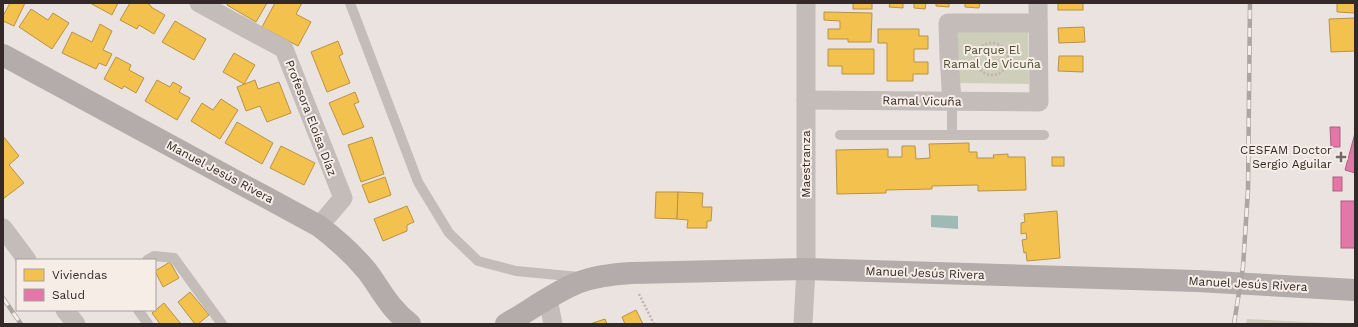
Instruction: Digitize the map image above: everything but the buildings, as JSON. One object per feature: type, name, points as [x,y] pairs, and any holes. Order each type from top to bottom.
[{"type":"main road","name":"Manuel Jesús Rivera","points":[[3,55],[319,226],[352,254],[378,286],[388,304],[410,324]]},
{"type":"main road","name":"Manuel Jesús Rivera","points":[[506,324],[576,284],[591,278],[611,274],[632,273],[806,270],[1197,281],[1355,290]]},
{"type":"street","name":"Profesora Eloísa Díaz","points":[[199,3],[284,49],[343,198],[319,226]]},
{"type":"street","name":"Maestranza","points":[[803,324],[806,270],[806,3]]},
{"type":"street","points":[[952,101],[948,23],[1038,23],[1038,3]]},
{"type":"street","name":"Ramal Vicuña","points":[[806,100],[1039,102],[1038,23]]},
{"type":"street","points":[[3,228],[26,259]]},
{"type":"street","points":[[548,299],[554,324]]},
{"type":"street","points":[[66,311],[76,324]]},
{"type":"lane","points":[[350,3],[418,182],[449,234],[478,261],[516,271],[591,278]]},
{"type":"lane","points":[[952,101],[952,135]]},
{"type":"lane","points":[[840,135],[1044,135]]},
{"type":"lane","points":[[149,259],[154,256],[174,258],[222,324]]},
{"type":"lane","points":[[139,311],[148,324]]},
{"type":"path","points":[[988,44],[998,45],[1008,57],[1008,62],[1002,71],[993,75],[984,73],[977,65],[976,55],[979,50],[988,44]]},
{"type":"path","points":[[632,273],[638,294],[654,324]]},
{"type":"green space","name":"Parque El Ramal de Vicuña","points":[[958,29],[1028,31],[1029,84],[956,83]]},
{"type":"green space","points":[[1247,319],[1349,324],[1246,324]]},
{"type":"water","points":[[931,215],[958,216],[958,229],[931,227]]},
{"type":"railway","points":[[1234,324],[1243,267],[1248,190],[1250,3]]},
{"type":"railway","points":[[3,298],[21,324]]},
{"type":"place","name":"CESFAM Doctor Sergio Aguilar","points":[[1341,157]]}]
